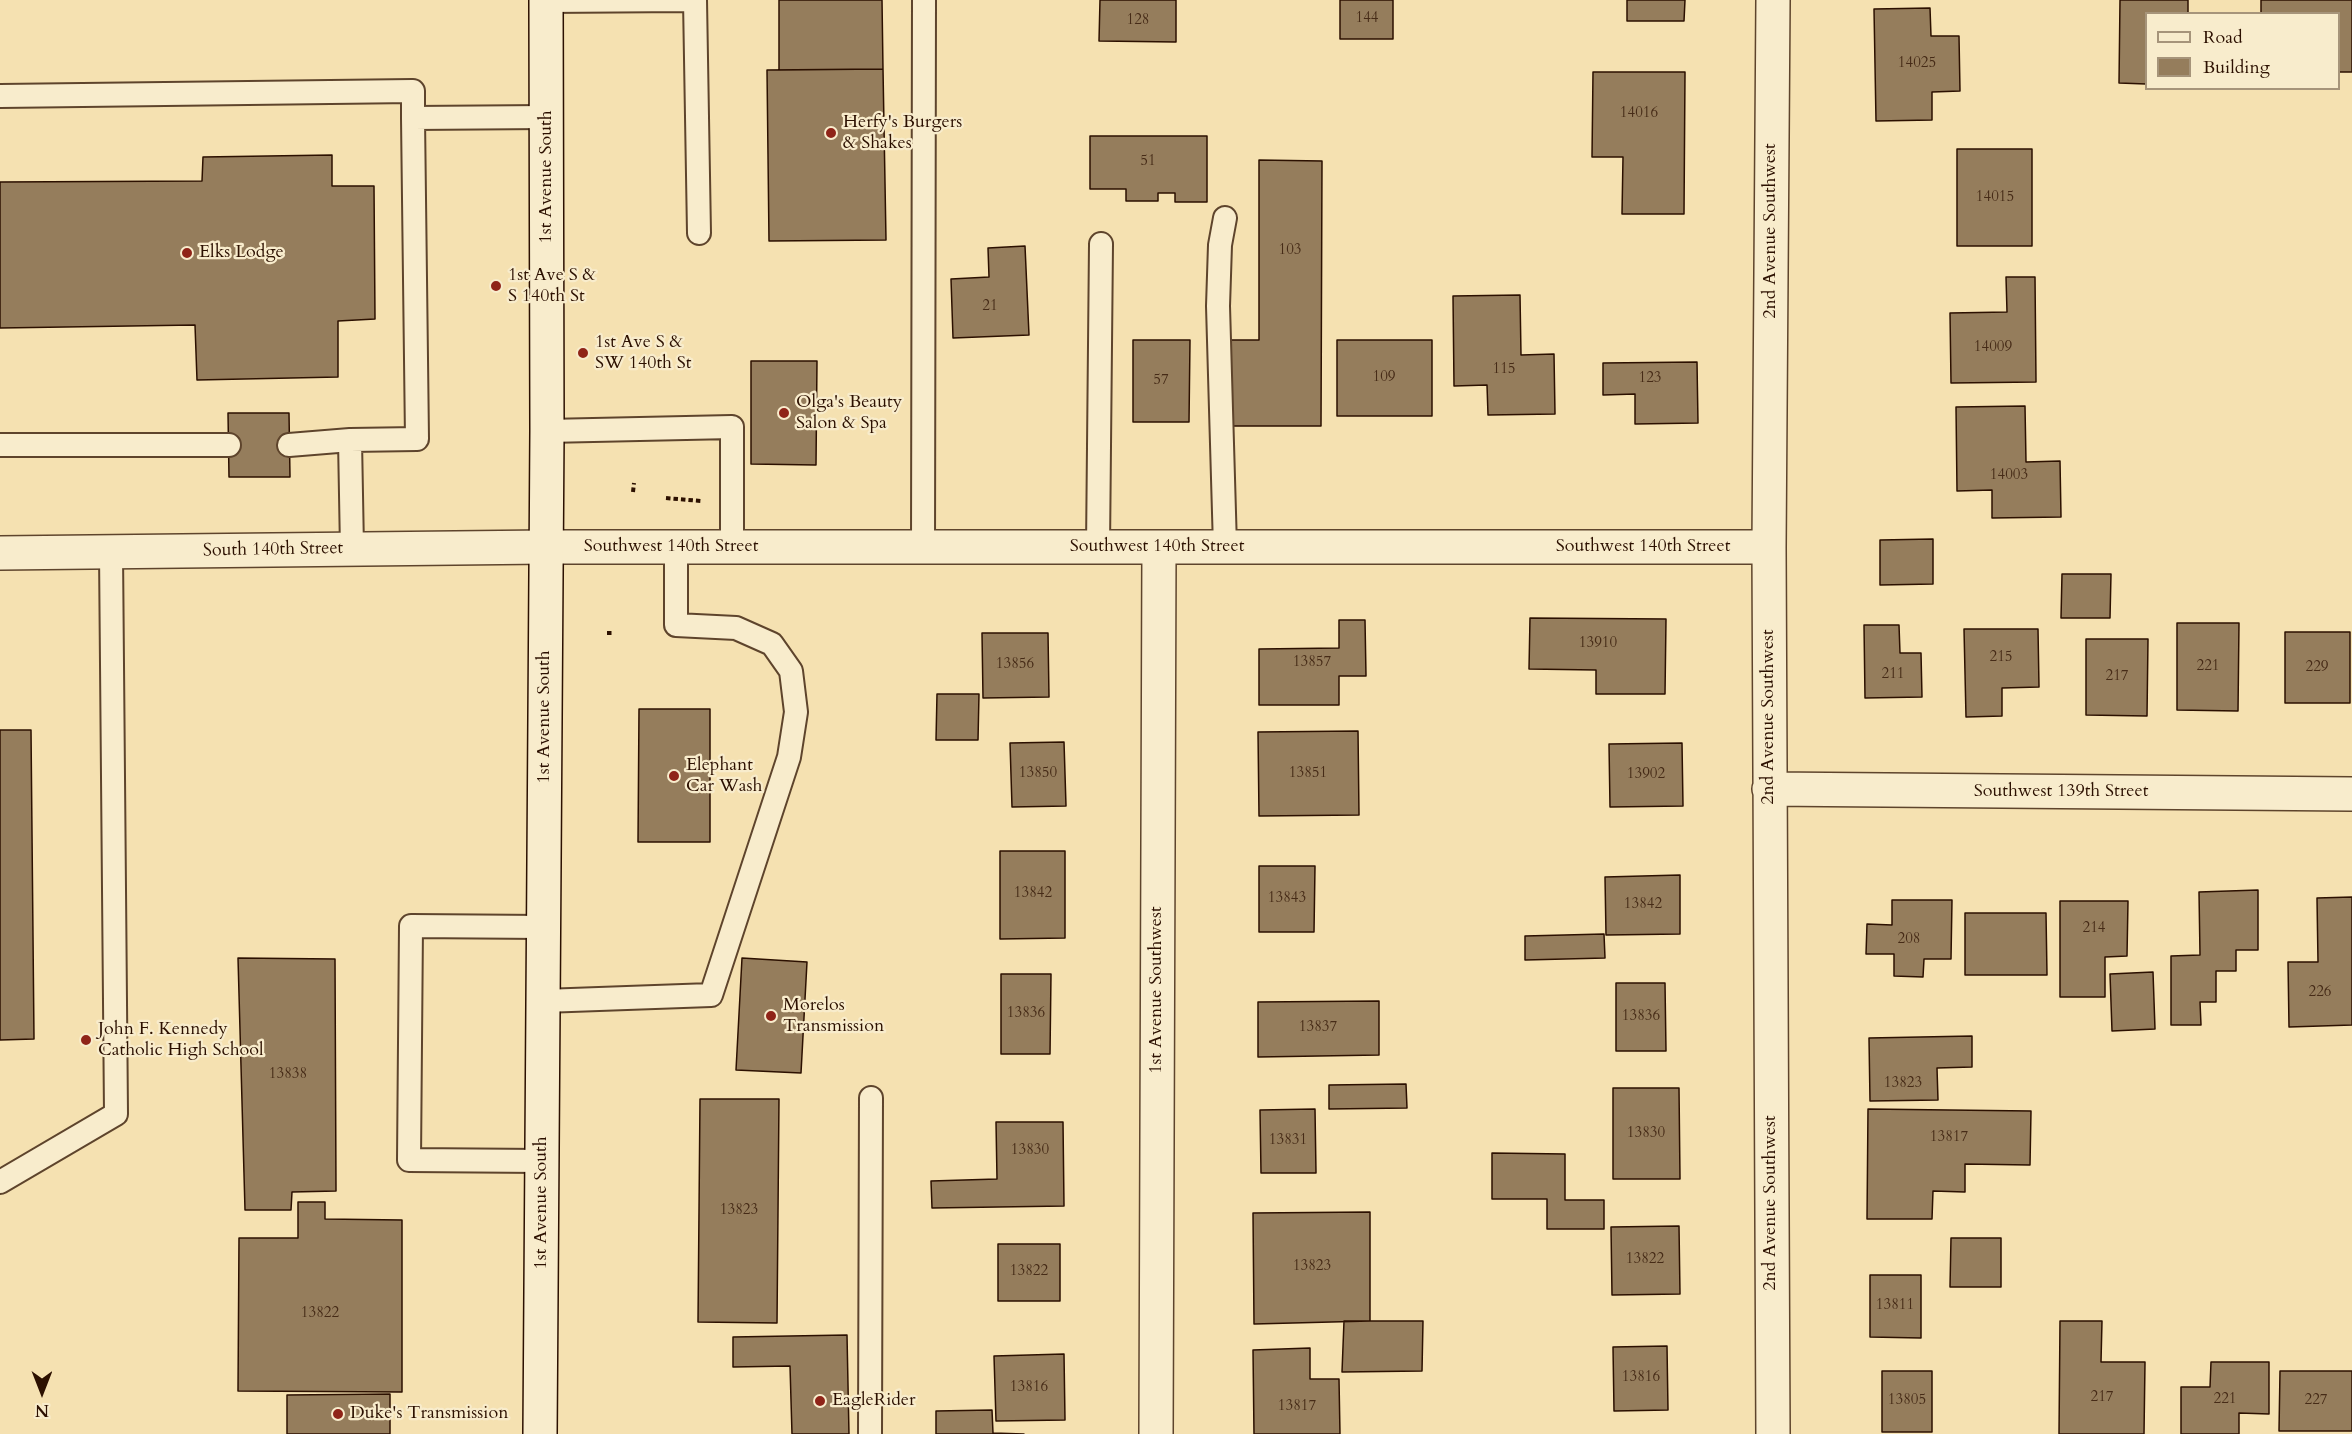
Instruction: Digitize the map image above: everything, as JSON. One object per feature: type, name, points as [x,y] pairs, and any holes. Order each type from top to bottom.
[{"type":"street","name":"1st Avenue South","points":[[540,1434],[547,431],[546,0]]},
{"type":"street","name":"2nd Avenue Southwest","points":[[1773,0],[1769,547],[1773,1434]]},
{"type":"street","name":"Southwest 140th Street","points":[[546,547],[1769,547]]},
{"type":"street","name":"South 140th Street","points":[[0,553],[546,547]]},
{"type":"street","name":"1st Avenue Southwest","points":[[1156,1434],[1159,547]]},
{"type":"street","name":"Southwest 139th Street","points":[[1769,789],[2352,794]]},
{"type":"lane","points":[[546,0],[687,0]]},
{"type":"lane","points":[[695,0],[699,233]]},
{"type":"lane","points":[[923,547],[924,0]]},
{"type":"lane","points":[[0,96],[412,91],[417,439],[350,440],[289,446]]},
{"type":"lane","points":[[412,118],[546,117]]},
{"type":"lane","points":[[1225,547],[1218,306],[1220,245],[1226,218]]},
{"type":"lane","points":[[1098,547],[1101,244]]},
{"type":"lane","points":[[547,431],[732,426],[732,547]]},
{"type":"lane","points":[[350,440],[352,549]]},
{"type":"lane","points":[[0,445],[229,446]]},
{"type":"lane","points":[[543,1001],[711,995],[789,758],[796,712],[791,671],[772,644],[736,628],[676,625],[676,547]]},
{"type":"lane","points":[[0,1182],[116,1113],[111,552]]},
{"type":"lane","points":[[542,1161],[409,1160],[411,926],[544,927]]},
{"type":"lane","points":[[870,1434],[871,1098]]},
{"type":"path","points":[[633,492],[634,483]]},
{"type":"path","points":[[607,633],[613,633]]},
{"type":"building","points":[[779,0],[882,0],[883,69],[779,70]]},
{"type":"building","points":[[1100,0],[1176,0],[1176,42],[1099,41]]},
{"type":"building","points":[[1340,0],[1393,0],[1393,39],[1340,39]]},
{"type":"building","points":[[1627,0],[1685,0],[1684,21],[1627,21]]},
{"type":"building","points":[[2120,0],[2188,0],[2188,12],[2145,12],[2145,84],[2119,83]]},
{"type":"building","points":[[2261,0],[2352,0],[2352,72],[2340,72],[2340,12],[2261,12]]},
{"type":"building","points":[[1930,8],[1931,36],[1959,36],[1960,91],[1932,92],[1932,120],[1876,121],[1874,9]]},
{"type":"building","points":[[883,69],[886,240],[769,241],[767,70]]},
{"type":"building","points":[[1593,72],[1685,72],[1684,214],[1622,214],[1623,157],[1592,157]]},
{"type":"building","points":[[1090,136],[1207,136],[1207,202],[1175,202],[1175,193],[1158,193],[1158,201],[1126,201],[1126,189],[1090,189]]},
{"type":"building","points":[[1957,149],[2032,149],[2032,246],[1957,246]]},
{"type":"building","name":"Elks Lodge","points":[[332,155],[332,186],[374,186],[375,319],[338,321],[338,377],[197,380],[195,325],[0,328],[0,182],[202,181],[203,157]]},
{"type":"building","points":[[1259,160],[1322,161],[1321,426],[1226,426],[1226,340],[1259,340]]},
{"type":"building","points":[[1025,246],[1029,335],[953,338],[951,279],[989,277],[988,248]]},
{"type":"building","points":[[2006,277],[2035,277],[2036,382],[1951,383],[1950,313],[2007,312]]},
{"type":"building","points":[[1520,295],[1521,355],[1554,354],[1555,414],[1488,415],[1487,385],[1454,386],[1453,296]]},
{"type":"building","points":[[1133,340],[1190,340],[1189,422],[1133,422]]},
{"type":"building","points":[[1337,340],[1432,340],[1432,416],[1337,416]]},
{"type":"building","name":"Olga's Beauty Salon & Spa","points":[[751,361],[817,361],[816,465],[751,464]]},
{"type":"building","points":[[1697,362],[1698,423],[1635,424],[1635,394],[1603,395],[1603,363]]},
{"type":"building","points":[[2025,406],[2026,462],[2060,461],[2061,517],[1992,518],[1992,490],[1957,491],[1956,407]]},
{"type":"building","points":[[228,413],[289,413],[290,477],[229,477]]},
{"type":"building","points":[[1933,539],[1933,584],[1880,585],[1880,540]]},
{"type":"building","points":[[2062,574],[2111,574],[2110,618],[2061,618]]},
{"type":"building","points":[[1530,618],[1666,619],[1665,694],[1596,694],[1596,670],[1529,669]]},
{"type":"building","points":[[1339,620],[1365,620],[1366,676],[1339,676],[1339,705],[1259,705],[1259,649],[1339,648]]},
{"type":"building","points":[[2177,623],[2239,623],[2238,711],[2177,710]]},
{"type":"building","points":[[1864,625],[1899,625],[1900,653],[1921,653],[1922,697],[1865,698]]},
{"type":"building","points":[[1964,629],[2038,629],[2039,687],[2002,688],[2002,716],[1966,717]]},
{"type":"building","points":[[2285,632],[2350,632],[2350,703],[2285,703]]},
{"type":"building","points":[[982,633],[1048,633],[1049,697],[983,698]]},
{"type":"building","points":[[2086,639],[2148,639],[2147,716],[2086,715]]},
{"type":"building","points":[[937,694],[979,694],[978,740],[936,740]]},
{"type":"building","name":"Elephant Car Wash","points":[[639,709],[710,709],[710,842],[638,842]]},
{"type":"building","points":[[0,730],[31,730],[34,1039],[0,1040]]},
{"type":"building","points":[[1358,731],[1359,815],[1259,816],[1258,732]]},
{"type":"building","points":[[1064,742],[1066,806],[1012,807],[1010,743]]},
{"type":"building","points":[[1682,743],[1683,806],[1610,807],[1609,744]]},
{"type":"building","points":[[1000,851],[1065,851],[1065,938],[1000,939]]},
{"type":"building","points":[[1259,866],[1315,866],[1314,932],[1259,932]]},
{"type":"building","points":[[1680,875],[1680,934],[1606,935],[1605,877]]},
{"type":"building","points":[[2258,890],[2258,950],[2236,950],[2236,971],[2216,971],[2216,1002],[2200,1002],[2201,1025],[2171,1025],[2171,956],[2200,955],[2199,892]]},
{"type":"building","points":[[2352,897],[2352,1025],[2289,1027],[2288,962],[2318,962],[2317,898]]},
{"type":"building","points":[[1892,900],[1952,900],[1951,959],[1924,959],[1923,977],[1894,976],[1894,954],[1866,954],[1867,924],[1892,925]]},
{"type":"building","points":[[2060,901],[2128,901],[2127,956],[2105,957],[2105,997],[2060,997]]},
{"type":"building","points":[[1965,913],[2046,913],[2047,975],[1965,975]]},
{"type":"building","points":[[1604,934],[1605,958],[1525,960],[1525,936]]},
{"type":"building","points":[[238,958],[335,959],[336,1191],[292,1192],[291,1210],[245,1210]]},
{"type":"building","name":"Morelos Transmission","points":[[742,958],[807,962],[801,1073],[736,1070]]},
{"type":"building","points":[[2153,972],[2155,1029],[2112,1031],[2110,974]]},
{"type":"building","points":[[1001,974],[1051,974],[1050,1054],[1001,1054]]},
{"type":"building","points":[[1616,983],[1665,983],[1666,1051],[1616,1051]]},
{"type":"building","points":[[1379,1001],[1379,1055],[1258,1057],[1258,1002]]},
{"type":"building","points":[[1972,1036],[1972,1067],[1937,1068],[1938,1100],[1870,1101],[1869,1038]]},
{"type":"building","points":[[1406,1084],[1407,1108],[1329,1109],[1329,1085]]},
{"type":"building","points":[[1613,1088],[1679,1088],[1680,1179],[1613,1179]]},
{"type":"building","points":[[700,1099],[779,1099],[777,1323],[698,1322]]},
{"type":"building","points":[[1315,1109],[1316,1173],[1261,1173],[1260,1110]]},
{"type":"building","points":[[1868,1109],[2031,1111],[2030,1165],[1965,1164],[1965,1192],[1933,1191],[1932,1219],[1867,1219]]},
{"type":"building","points":[[996,1122],[1063,1122],[1064,1206],[932,1208],[931,1181],[997,1179]]},
{"type":"building","points":[[1492,1153],[1565,1154],[1565,1200],[1604,1200],[1604,1229],[1547,1229],[1547,1199],[1492,1199]]},
{"type":"building","points":[[298,1202],[325,1202],[325,1219],[402,1220],[402,1392],[238,1391],[239,1238],[298,1238]]},
{"type":"building","points":[[1370,1212],[1370,1321],[1254,1324],[1253,1213]]},
{"type":"building","points":[[1679,1226],[1680,1294],[1612,1295],[1611,1227]]},
{"type":"building","points":[[1951,1238],[2001,1238],[2001,1287],[1950,1287]]},
{"type":"building","points":[[998,1244],[1060,1244],[1060,1301],[998,1301]]},
{"type":"building","points":[[1870,1275],[1921,1275],[1921,1338],[1870,1337]]},
{"type":"building","points":[[1344,1321],[1423,1321],[1422,1371],[1342,1372]]},
{"type":"building","points":[[2060,1321],[2102,1321],[2101,1362],[2145,1362],[2144,1434],[2059,1434]]},
{"type":"building","name":"EagleRider","points":[[847,1335],[849,1434],[792,1434],[790,1366],[733,1367],[733,1337]]},
{"type":"building","points":[[1667,1346],[1668,1410],[1614,1411],[1613,1347]]},
{"type":"building","points":[[1310,1348],[1310,1379],[1339,1379],[1340,1434],[1254,1434],[1253,1350]]},
{"type":"building","points":[[1064,1354],[1065,1420],[996,1421],[994,1356]]},
{"type":"building","points":[[2211,1362],[2269,1362],[2269,1414],[2239,1413],[2239,1434],[2181,1434],[2181,1387],[2210,1387]]},
{"type":"building","points":[[1882,1371],[1932,1371],[1932,1432],[1882,1432]]},
{"type":"building","points":[[2280,1371],[2352,1371],[2352,1431],[2279,1431]]},
{"type":"building","name":"Duke's Transmission","points":[[390,1394],[390,1434],[287,1434],[287,1395]]},
{"type":"building","points":[[992,1410],[993,1433],[1024,1434],[936,1434],[936,1411]]},
{"type":"place","name":"Herfy's Burgers & Shakes","points":[[831,133]]},
{"type":"place","name":"Elks Lodge","points":[[187,253]]},
{"type":"place","name":"1st Ave S & S 140th St","points":[[496,286]]},
{"type":"place","name":"1st Ave S & SW 140th St","points":[[583,353]]},
{"type":"place","name":"Olga's Beauty Salon & Spa","points":[[784,413]]},
{"type":"place","name":"Elephant Car Wash","points":[[674,776]]},
{"type":"place","name":"Morelos Transmission","points":[[771,1016]]},
{"type":"place","name":"John F. Kennedy Catholic High School","points":[[86,1040]]},
{"type":"place","name":"EagleRider","points":[[820,1401]]},
{"type":"place","name":"Duke's Transmission","points":[[338,1414]]}]
